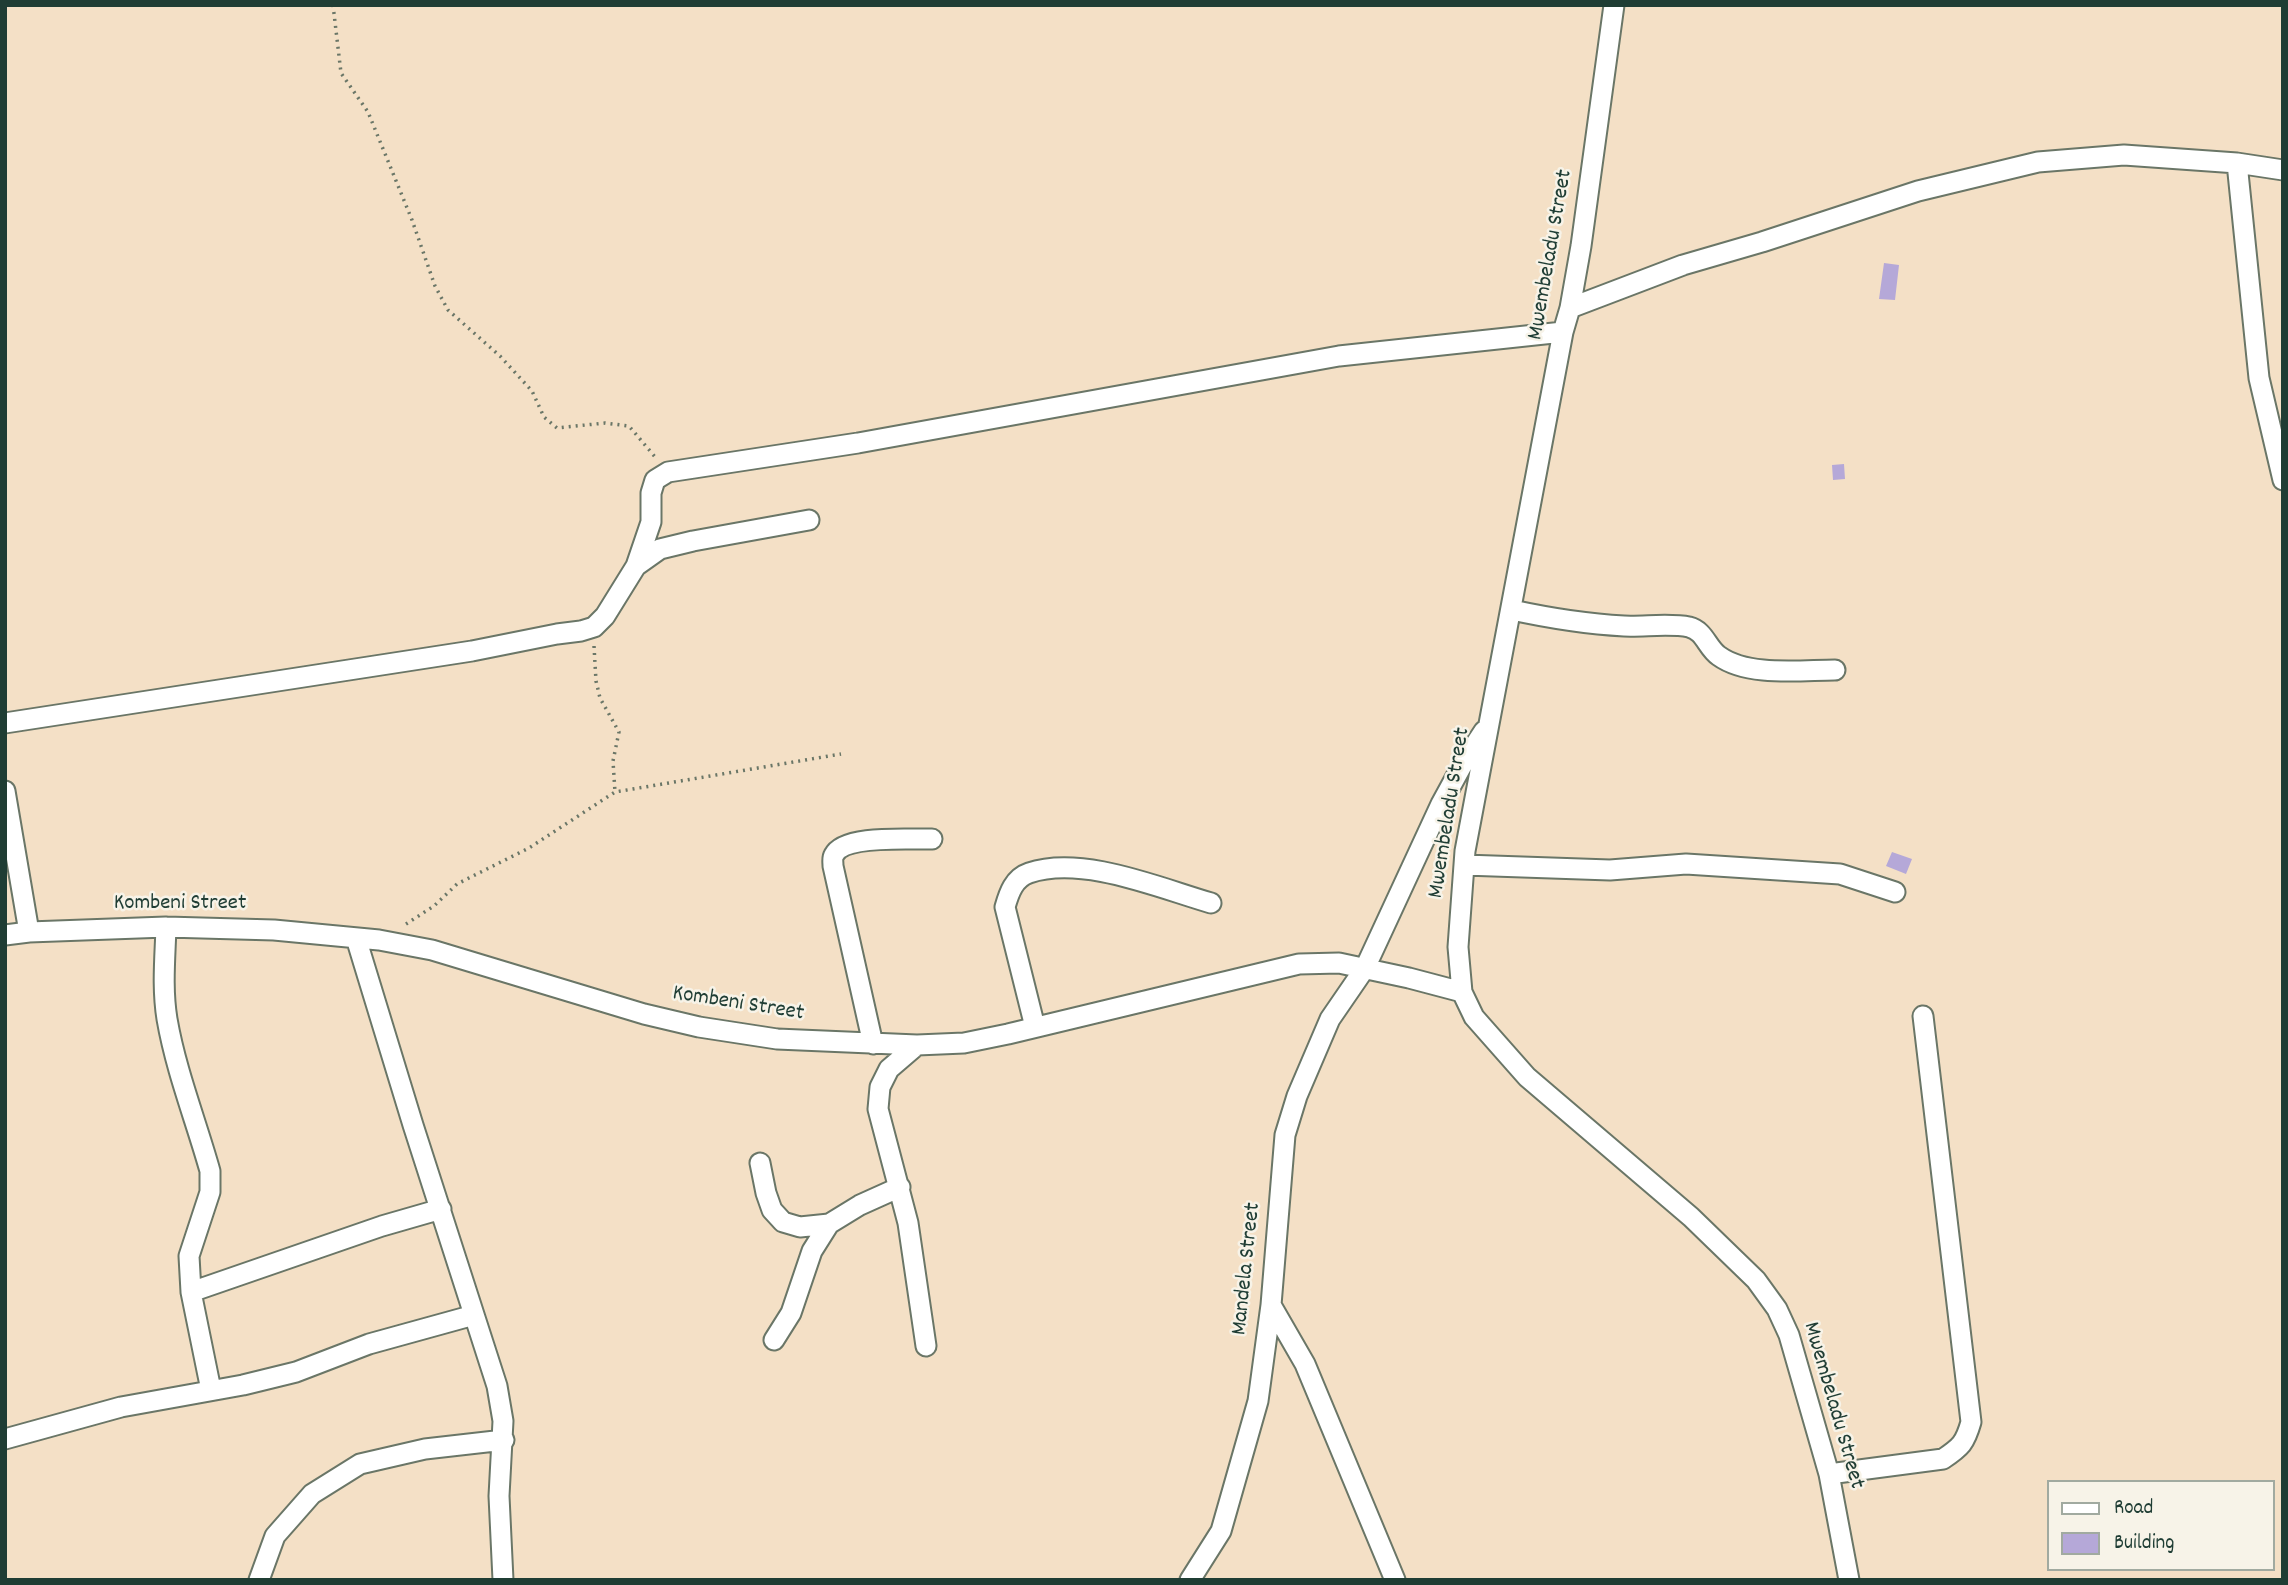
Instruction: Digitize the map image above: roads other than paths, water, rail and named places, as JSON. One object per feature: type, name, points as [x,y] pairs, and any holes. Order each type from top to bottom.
[{"type":"street","name":"Mwembeladu Street","points":[[1614,5],[1581,246],[1464,864],[1458,947],[1462,992],[1474,1017],[1527,1077],[1691,1217],[1756,1280],[1777,1309],[1789,1335],[1829,1474],[1849,1580]]},
{"type":"street","points":[[1570,308],[1683,265],[1918,191],[2038,162],[2124,155],[2237,163],[2283,170]]},
{"type":"street","points":[[2237,163],[2259,378],[2283,480]]},
{"type":"street","points":[[5,723],[581,632],[594,626],[605,616],[636,566],[651,522],[651,492],[655,480],[668,472],[858,443],[1339,356],[1563,331]]},
{"type":"street","points":[[636,566],[660,549],[808,520]]},
{"type":"street","points":[[1512,610],[1562,621],[1623,626],[1690,627],[1704,636],[1716,654],[1733,664],[1766,671],[1835,670]]},
{"type":"street","name":"Mandela Street","points":[[1190,1580],[1222,1531],[1258,1401],[1271,1305],[1285,1135],[1309,1064],[1330,1020],[1365,968],[1441,804],[1465,760],[1488,726]]},
{"type":"street","points":[[5,791],[29,932]]},
{"type":"street","points":[[873,1044],[832,866],[834,855],[845,844],[867,840],[932,839]]},
{"type":"street","points":[[1464,864],[1610,870],[1686,864],[1840,874],[1895,892]]},
{"type":"street","points":[[1035,1027],[1005,907],[1010,889],[1027,873],[1080,868],[1115,875],[1211,903]]},
{"type":"street","points":[[166,927],[164,990],[167,1020],[210,1171],[210,1192],[189,1256],[191,1292],[211,1390]]},
{"type":"street","name":"Kombeni Street","points":[[5,935],[166,927],[274,930],[379,940],[432,950],[644,1014],[699,1027],[776,1040],[873,1044],[964,1042],[1299,964],[1339,963],[1462,992]]},
{"type":"street","points":[[356,938],[497,1386],[504,1440],[499,1496],[503,1580]]},
{"type":"street","points":[[1829,1474],[1943,1459],[1966,1439],[1971,1422],[1923,1016]]},
{"type":"street","points":[[917,1045],[889,1069],[880,1087],[878,1109],[900,1187],[926,1346]]},
{"type":"street","points":[[760,1163],[772,1210],[783,1222],[800,1227],[829,1224],[860,1205],[900,1187]]},
{"type":"street","points":[[191,1292],[382,1226],[441,1209]]},
{"type":"street","points":[[774,1340],[790,1313],[812,1251],[829,1224]]},
{"type":"street","points":[[1271,1305],[1305,1364],[1395,1580]]},
{"type":"street","points":[[5,1439],[121,1407],[296,1372],[369,1344],[474,1315]]},
{"type":"street","points":[[259,1580],[275,1536],[312,1494],[360,1464],[425,1449],[504,1440]]}]
